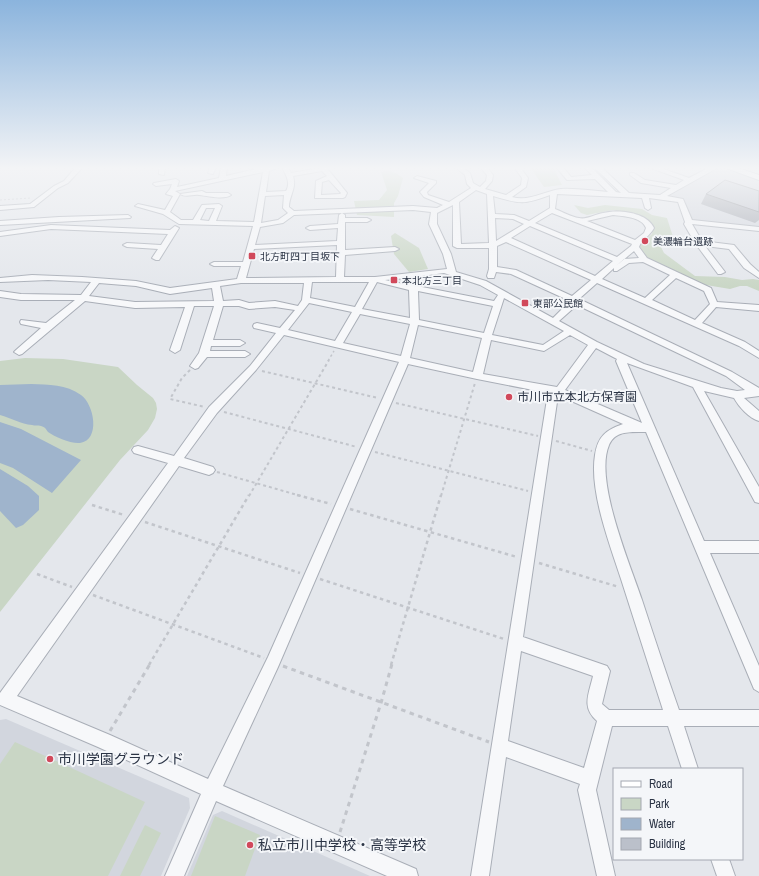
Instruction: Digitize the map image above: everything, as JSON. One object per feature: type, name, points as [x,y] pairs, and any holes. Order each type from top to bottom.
[{"type":"street","points":[[147,208],[167,212],[173,215],[179,222],[257,224],[274,224],[285,220],[292,213],[413,208],[437,210]]},
{"type":"street","points":[[167,212],[169,208]]},
{"type":"street","points":[[195,223],[203,208]]},
{"type":"street","points":[[211,223],[218,208]]},
{"type":"street","points":[[241,281],[260,208]]},
{"type":"street","points":[[286,208],[292,213]]},
{"type":"street","points":[[441,208],[434,212],[432,224],[447,254],[452,272]]},
{"type":"street","points":[[453,208],[457,246],[493,246],[551,210],[635,245],[644,260]]},
{"type":"street","points":[[483,283],[491,277],[493,270],[490,208]]},
{"type":"street","points":[[685,208],[689,222],[688,224],[699,243],[721,272]]},
{"type":"street","points":[[580,221],[614,213],[634,216],[645,222],[650,229],[649,233],[618,260],[599,280]]},
{"type":"street","points":[[490,216],[514,217],[618,260]]},
{"type":"street","points":[[0,223],[128,217]]},
{"type":"street","points":[[310,228],[342,220]]},
{"type":"street","points":[[340,280],[342,220]]},
{"type":"street","points":[[317,221],[367,220]]},
{"type":"street","points":[[156,258],[171,232],[179,222]]},
{"type":"street","points":[[689,222],[759,229]]},
{"type":"street","points":[[0,234],[51,227],[171,232]]},
{"type":"street","points":[[506,239],[742,344],[758,353]]},
{"type":"street","points":[[251,247],[341,243]]},
{"type":"street","points":[[699,243],[731,247],[747,266],[759,276]]},
{"type":"street","points":[[127,245],[162,247]]},
{"type":"street","points":[[341,252],[395,249]]},
{"type":"street","points":[[553,322],[576,301],[575,298],[627,261],[644,260],[708,290],[714,304]]},
{"type":"street","points":[[214,264],[246,264]]},
{"type":"street","points":[[493,270],[513,272],[576,301],[729,374],[757,392]]},
{"type":"street","points":[[0,280],[14,278],[97,280],[133,283],[162,291],[241,281],[375,280],[439,271],[452,272],[483,283],[622,358],[698,386],[720,392],[737,395],[757,392]]},
{"type":"street","points":[[0,275],[14,278]]},
{"type":"street","points":[[174,876],[212,790],[272,662],[405,359],[413,337],[415,322],[416,305],[414,288],[410,275]]},
{"type":"street","points":[[646,302],[675,275]]},
{"type":"street","points":[[18,352],[83,298],[97,280]]},
{"type":"street","points":[[375,280],[497,304]]},
{"type":"street","points":[[338,344],[375,280]]},
{"type":"street","points":[[308,281],[303,304],[253,368],[213,410],[2,702],[104,741],[212,790],[410,876]]},
{"type":"street","points":[[195,366],[204,354],[219,304],[216,285]]},
{"type":"street","points":[[0,294],[21,297],[83,298],[135,305],[239,303],[249,306],[303,304],[357,310],[544,348],[570,331]]},
{"type":"street","points":[[477,376],[497,304],[503,294]]},
{"type":"street","points":[[714,304],[759,308]]},
{"type":"street","points":[[696,324],[714,304]]},
{"type":"street","points":[[175,350],[190,305]]},
{"type":"street","points":[[24,322],[48,326]]},
{"type":"street","points":[[257,326],[477,376],[556,391],[644,427]]},
{"type":"street","points":[[207,343],[240,343]]},
{"type":"street","points":[[480,876],[545,438],[556,391],[594,344]]},
{"type":"street","points":[[204,354],[245,354]]},
{"type":"street","points":[[622,358],[620,362],[644,427],[700,547],[759,684]]},
{"type":"street","points":[[698,386],[759,498]]},
{"type":"street","points":[[737,395],[743,404],[759,417]]},
{"type":"street","points":[[644,427],[616,430],[608,435],[600,453],[600,480],[609,521],[690,768]]},
{"type":"street","points":[[138,450],[208,470]]},
{"type":"street","points":[[700,547],[759,547]]},
{"type":"street","points":[[515,642],[602,671],[594,706],[598,712],[606,718],[759,718]]},
{"type":"street","points":[[606,718],[587,790],[606,876]]},
{"type":"street","points":[[499,746],[590,779]]},
{"type":"street","points":[[720,860],[726,876]]},
{"type":"path","points":[[104,741],[338,344]]},
{"type":"path","points":[[195,366],[182,378],[170,399],[537,494]]},
{"type":"path","points":[[253,368],[545,438],[600,453]]},
{"type":"path","points":[[336,844],[381,703],[447,470],[477,376]]},
{"type":"path","points":[[208,470],[256,482],[631,590]]},
{"type":"shaded area","points":[[686,208],[759,208],[759,228],[691,220]]},
{"type":"shaded area","name":"市川学園グラウンド","points":[[6,719],[189,798],[190,808],[161,876],[0,876],[0,720]]},
{"type":"shaded area","name":"私立市川中学校・高等学校","points":[[222,811],[370,876],[187,876],[213,815]]},
{"type":"green space","points":[[355,208],[394,208],[394,217],[357,215]]},
{"type":"green space","points":[[577,208],[632,208],[642,209],[652,215],[667,218],[674,240],[662,244],[661,247],[664,253],[695,276],[759,280],[759,291],[747,286],[740,286],[730,289],[706,285],[681,276],[647,259],[639,246],[652,234],[653,226],[643,217],[613,210],[587,215],[581,213]]},
{"type":"green space","points":[[395,233],[419,248],[428,269],[409,272],[394,254],[391,236]]},
{"type":"green space","points":[[25,358],[63,359],[118,367],[153,398],[157,409],[155,418],[148,430],[120,460],[0,612],[0,361]]},
{"type":"green space","name":"市川学園グラウンド","points":[[15,742],[145,802],[108,876],[0,876],[0,764]]},
{"type":"green space","points":[[215,816],[260,835],[245,876],[191,876]]},
{"type":"green space","points":[[145,825],[161,833],[140,876],[120,876]]},
{"type":"water","points":[[31,384],[63,387],[75,391],[81,395],[86,400],[92,413],[93,429],[91,436],[87,440],[76,443],[51,434],[42,426],[24,423],[0,415],[0,385]]},
{"type":"water","points":[[0,422],[21,429],[81,460],[52,493],[13,468],[0,463]]},
{"type":"water","points":[[0,469],[28,486],[39,496],[39,510],[23,525],[16,528],[0,511]]},
{"type":"building","points":[[747,208],[759,208],[759,212]]},
{"type":"place","name":"美濃輪台遺跡","points":[[645,241]]},
{"type":"place","name":"北方町四丁目坂下","points":[[252,256]]},
{"type":"place","name":"本北方三丁目","points":[[394,280]]},
{"type":"place","name":"東部公民館","points":[[525,303]]},
{"type":"place","name":"市川市立本北方保育園","points":[[509,397]]},
{"type":"place","name":"市川学園グラウンド","points":[[50,759]]},
{"type":"place","name":"私立市川中学校・高等学校","points":[[250,845]]}]
